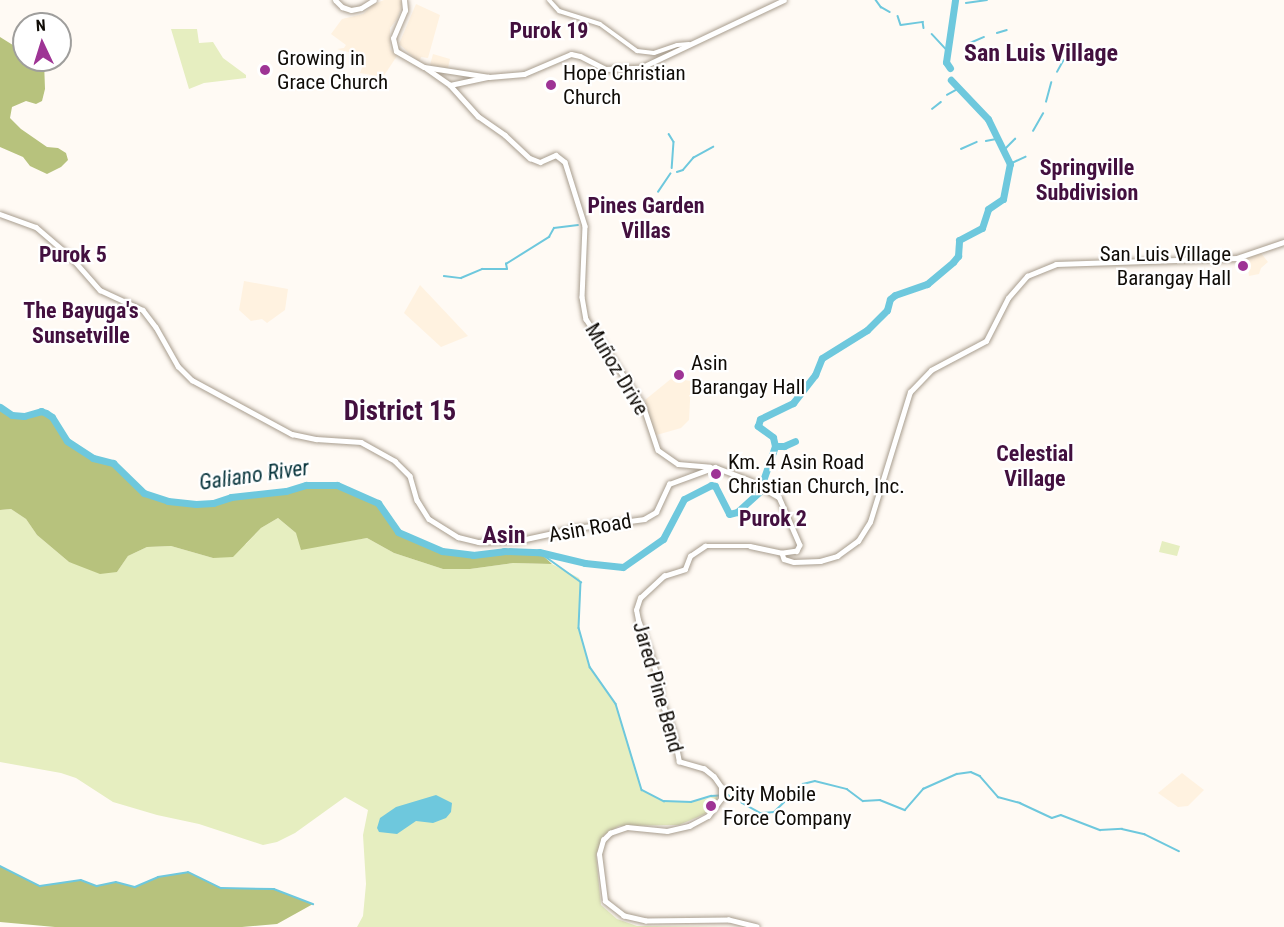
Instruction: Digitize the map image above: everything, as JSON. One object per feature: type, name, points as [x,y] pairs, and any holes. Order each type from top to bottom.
[{"type":"highway","points":[[335,0],[342,7],[351,10],[374,0]]},
{"type":"highway","points":[[404,0],[405,10],[395,33],[394,46],[403,57],[424,67],[489,77],[524,74],[571,54],[580,56],[605,69],[632,69],[648,65],[784,0]]},
{"type":"main road","name":"Muñoz Drive","points":[[424,67],[450,85],[478,116],[505,135],[530,158],[540,162],[556,155],[565,162],[584,219],[586,244],[582,297],[586,319],[643,405],[658,450],[678,464],[715,467]]},
{"type":"main road","points":[[450,85],[489,77]]},
{"type":"main road","name":"Asin Road","points":[[0,214],[36,227],[71,257],[100,290],[142,310],[156,327],[178,366],[192,380],[292,434],[316,439],[361,442],[384,454],[410,476],[417,500],[429,519],[458,537],[478,542],[520,540],[576,528],[644,519],[656,512],[669,484],[715,467]]},
{"type":"main road","points":[[715,467],[770,490],[784,503],[800,543],[797,551],[782,554],[786,560],[820,561],[837,556],[858,541],[870,522],[910,392],[931,369],[986,341],[1008,298],[1027,276],[1056,264],[1237,258],[1284,242]]},
{"type":"main road","name":"Jared Pine Bend","points":[[757,927],[729,920],[633,920],[613,910],[605,901],[599,854],[606,836],[627,827],[667,831],[689,826],[708,816],[721,799],[722,790],[714,777],[704,769],[679,762],[676,742],[660,698],[659,683],[638,620],[636,610],[640,598],[664,576],[685,569],[690,556],[705,546],[750,546],[782,554]]},
{"type":"street","points":[[549,0],[559,11],[600,24],[637,51],[654,53],[677,45],[690,45]]},
{"type":"shaded area","points":[[384,0],[401,0],[403,3],[397,19],[390,28],[390,49],[397,56],[383,77],[360,73],[366,57],[337,49],[344,48],[346,45],[331,34],[342,19],[363,14],[372,5]]},
{"type":"shaded area","points":[[416,4],[440,15],[428,58],[421,57],[419,62],[399,44]]},
{"type":"shaded area","points":[[433,54],[450,59],[448,68],[430,65]]},
{"type":"shaded area","points":[[1261,253],[1268,262],[1261,268],[1259,274],[1249,276],[1246,258]]},
{"type":"shaded area","points":[[244,281],[288,289],[285,310],[267,323],[262,319],[251,321],[239,310]]},
{"type":"shaded area","points":[[420,285],[468,336],[441,347],[404,313]]},
{"type":"shaded area","points":[[672,378],[691,381],[689,420],[681,428],[653,436],[645,400]]},
{"type":"shaded area","points":[[1182,773],[1204,790],[1188,806],[1178,807],[1158,793]]},
{"type":"green space","points":[[171,29],[197,29],[199,43],[213,42],[223,58],[246,75],[246,78],[204,83],[189,89]]},
{"type":"green space","points":[[0,37],[12,44],[12,72],[44,72],[45,89],[42,101],[36,104],[26,101],[12,107],[10,118],[21,129],[47,147],[58,148],[66,153],[68,160],[61,167],[47,174],[30,166],[23,157],[0,147]]},
{"type":"green space","points":[[0,407],[12,415],[24,416],[41,411],[46,413],[52,417],[67,441],[93,458],[113,463],[144,493],[168,501],[213,503],[231,497],[286,491],[306,485],[337,485],[378,503],[398,532],[442,551],[473,555],[504,551],[539,552],[552,564],[513,563],[470,569],[443,569],[394,553],[367,538],[301,550],[296,533],[278,518],[261,528],[233,557],[213,558],[171,546],[147,547],[128,556],[117,572],[100,574],[69,562],[37,535],[26,519],[11,509],[0,510]]},
{"type":"green space","points":[[11,509],[26,519],[37,535],[69,562],[117,572],[128,556],[147,547],[171,546],[213,558],[246,544],[261,528],[278,518],[296,533],[336,543],[367,538],[394,553],[443,569],[470,569],[513,563],[552,564],[579,578],[581,582],[579,628],[590,667],[616,704],[642,790],[664,801],[691,802],[717,796],[717,800],[705,814],[679,825],[619,826],[604,835],[596,855],[601,905],[617,919],[637,926],[739,927],[357,927],[363,916],[366,884],[363,835],[368,810],[345,797],[295,833],[277,842],[263,845],[199,824],[113,802],[76,778],[61,773],[0,762],[0,510]]},
{"type":"green space","points":[[1162,541],[1180,546],[1177,556],[1159,552]]},
{"type":"green space","points":[[0,866],[40,886],[81,880],[97,886],[116,882],[135,887],[158,877],[188,872],[221,888],[274,889],[313,904],[277,924],[242,927],[55,927],[0,922]]},
{"type":"water","points":[[436,795],[452,803],[451,812],[446,818],[433,823],[416,821],[397,834],[379,832],[377,828],[380,818],[396,807]]},
{"type":"waterway","points":[[876,0],[881,7],[890,12]]},
{"type":"waterway","name":"Galiano River","points":[[950,68],[946,62],[955,0]]},
{"type":"waterway","points":[[966,3],[987,0]]},
{"type":"waterway","points":[[898,16],[901,25],[923,22],[924,28]]},
{"type":"waterway","points":[[997,33],[1007,30]]},
{"type":"waterway","points":[[932,34],[947,50]]},
{"type":"waterway","points":[[970,43],[984,37]]},
{"type":"waterway","points":[[1057,72],[1063,61]]},
{"type":"waterway","name":"Galiano River","points":[[0,407],[12,415],[24,416],[41,411],[46,413],[52,417],[67,441],[93,458],[113,463],[144,493],[168,501],[213,503],[231,497],[286,491],[306,485],[337,485],[378,503],[398,532],[442,551],[473,555],[504,551],[539,552],[585,563],[623,567],[663,539],[684,499],[711,485],[715,486],[729,514],[737,512],[759,492],[775,446],[773,437],[758,426],[760,419],[793,403],[815,375],[822,358],[867,330],[887,310],[890,299],[895,295],[927,284],[953,262],[958,256],[959,240],[982,228],[988,209],[1003,199],[1010,164],[988,119],[951,80]]},
{"type":"waterway","points":[[1046,102],[1051,83]]},
{"type":"waterway","points":[[947,95],[958,89]]},
{"type":"waterway","points":[[932,109],[941,102]]},
{"type":"waterway","points":[[1033,131],[1043,114]]},
{"type":"waterway","points":[[669,134],[674,142],[672,168]]},
{"type":"waterway","points":[[986,141],[996,139]]},
{"type":"waterway","points":[[1003,151],[1015,139]]},
{"type":"waterway","points":[[961,149],[977,142]]},
{"type":"waterway","points":[[677,172],[683,170],[693,158],[713,147]]},
{"type":"waterway","points":[[1010,164],[1025,157]]},
{"type":"waterway","points":[[658,192],[670,174]]},
{"type":"waterway","points":[[444,276],[461,278],[482,269],[507,269],[506,264],[549,237],[554,228],[578,225]]},
{"type":"waterway","points":[[775,446],[784,446],[795,441]]},
{"type":"waterway","points":[[539,552],[581,582],[579,628],[590,667],[616,704],[642,790],[664,801],[691,802],[711,796],[728,795],[761,813],[774,812],[803,784],[815,781],[847,789],[863,801],[880,800],[905,810],[923,789],[957,774],[971,772],[980,776],[998,797],[1020,803],[1052,818],[1061,815],[1100,830],[1122,829],[1144,834],[1179,851]]},
{"type":"waterway","points":[[0,866],[40,886],[81,880],[97,886],[116,882],[135,887],[158,877],[188,872],[221,888],[274,889],[313,904]]},
{"type":"place","name":"Growing in Grace Church","points":[[265,70]]},
{"type":"place","name":"Hope Christian Church","points":[[551,85]]},
{"type":"place","name":"San Luis Village Barangay Hall","points":[[1243,266]]},
{"type":"place","name":"Asin Barangay Hall","points":[[679,375]]},
{"type":"place","name":"Km. 4 Asin Road Christian Church, Inc.","points":[[716,474]]},
{"type":"place","name":"City Mobile Force Company","points":[[711,806]]},
{"type":"district","name":"Purok 19","points":[[549,31]]},
{"type":"district","name":"San Luis Village","points":[[1041,54]]},
{"type":"district","name":"Springville Subdivision","points":[[1087,180]]},
{"type":"district","name":"Pines Garden Villas","points":[[646,218]]},
{"type":"district","name":"Purok 5","points":[[73,255]]},
{"type":"district","name":"The Bayuga's Sunsetville","points":[[81,322]]},
{"type":"district","name":"District 15","points":[[400,412]]},
{"type":"district","name":"Celestial Village","points":[[1035,466]]},
{"type":"district","name":"Purok 2","points":[[773,519]]},
{"type":"district","name":"Asin","points":[[504,536]]}]
